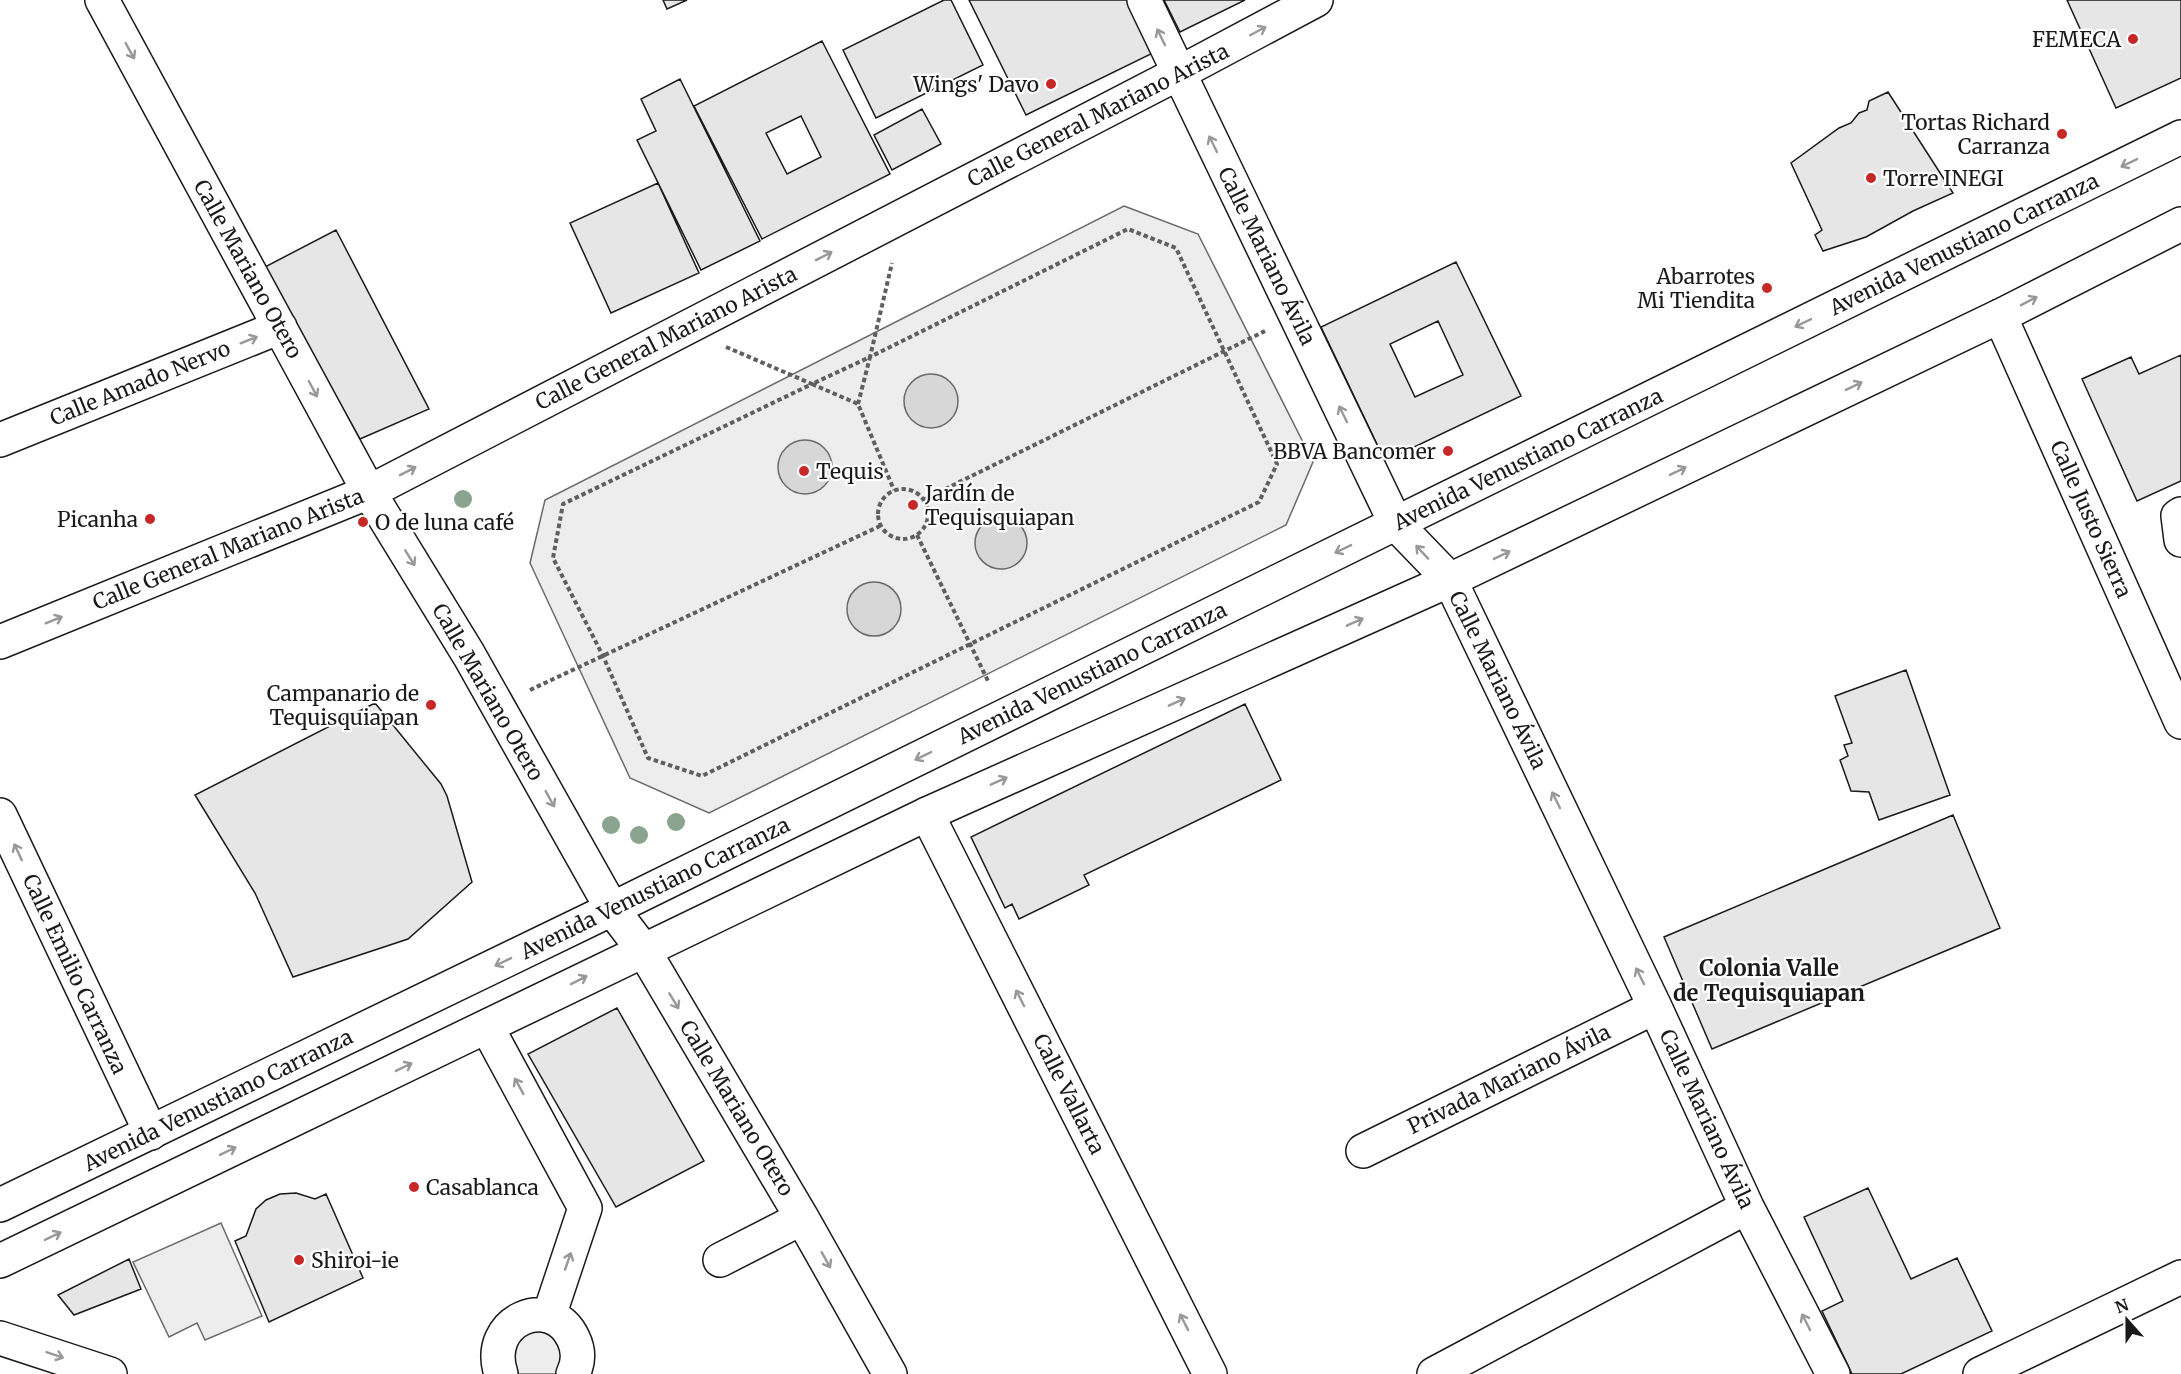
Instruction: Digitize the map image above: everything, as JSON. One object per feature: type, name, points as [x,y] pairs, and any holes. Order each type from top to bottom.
[{"type":"street","name":"Calle Mariano Otero","points":[[102,0],[369,492],[470,655],[612,909],[644,951],[802,1218],[890,1374]]},
{"type":"street","name":"Calle Mariano Ávila","points":[[1144,0],[1396,524],[1450,580],[1655,1007],[1748,1207],[1833,1374]]},
{"type":"street","name":"Calle General Mariano Arista","points":[[0,642],[369,492],[1316,0]]},
{"type":"street","name":"Avenida Venustiano Carranza","points":[[0,1205],[612,909],[2181,137]]},
{"type":"street","points":[[0,1261],[487,1027],[594,972],[644,951],[927,814],[1450,580],[2180,227]]},
{"type":"street","name":"Calle Justo Sierra","points":[[2000,316],[2181,722]]},
{"type":"street","name":"Calle Amado Nervo","points":[[0,440],[280,327]]},
{"type":"street","points":[[2181,514],[2178,516],[2181,540]]},
{"type":"street","name":"Calle Vallarta","points":[[927,814],[1210,1374]]},
{"type":"street","name":"Calle Emilio Carranza","points":[[0,815],[151,1133]]},
{"type":"street","name":"Privada Mariano Ávila","points":[[1363,1151],[1655,1007]]},
{"type":"street","points":[[487,1027],[585,1208],[549,1316]]},
{"type":"street","points":[[1434,1374],[1748,1207]]},
{"type":"street","points":[[720,1260],[802,1218]]},
{"type":"street","points":[[1980,1374],[2181,1277]]},
{"type":"street","points":[[500,1374],[497,1348],[502,1335],[522,1318],[535,1315],[549,1316],[561,1322],[570,1332],[576,1344],[578,1357],[573,1374]]},
{"type":"street","points":[[0,1338],[110,1374]]},
{"type":"path","points":[[894,490],[858,404],[902,216]]},
{"type":"path","points":[[1128,229],[1176,248],[1223,351],[1277,464],[1259,502],[702,776],[648,758],[603,656],[553,558],[563,504],[870,357],[1128,229]]},
{"type":"path","points":[[924,499],[1296,316]]},
{"type":"path","points":[[684,329],[858,404]]},
{"type":"path","points":[[894,490],[911,490],[924,499],[929,519],[917,535],[904,540],[897,539],[890,536],[880,526],[878,517],[881,501],[894,490]]},
{"type":"path","points":[[497,705],[880,526]]},
{"type":"path","points":[[917,535],[968,644],[1006,716]]},
{"type":"shaded area","points":[[1124,206],[1198,234],[1313,462],[1286,525],[709,813],[630,778],[530,563],[545,500]]},
{"type":"shaded area","points":[[931,374],[941,376],[950,382],[956,391],[958,401],[956,411],[950,420],[941,426],[931,428],[921,426],[912,420],[906,411],[904,401],[906,391],[912,382],[921,376]]},
{"type":"shaded area","points":[[805,440],[815,442],[824,448],[830,457],[832,467],[830,477],[824,486],[815,492],[805,494],[795,492],[786,486],[780,477],[778,467],[780,457],[786,448],[795,442]]},
{"type":"shaded area","points":[[996,517],[1006,517],[1020,524],[1027,543],[1020,562],[1006,569],[996,569],[986,565],[979,558],[975,548],[975,538],[979,528],[986,521]]},
{"type":"shaded area","points":[[874,582],[884,584],[893,590],[899,599],[901,609],[899,619],[893,628],[884,634],[874,636],[864,634],[855,628],[849,619],[847,609],[849,599],[855,590],[864,584]]},
{"type":"shaded area","points":[[221,1223],[262,1316],[205,1340],[197,1323],[169,1337],[133,1262]]},
{"type":"shaded area","points":[[517,1327],[559,1330],[564,1374],[508,1374]]},
{"type":"building","points":[[663,0],[687,0],[667,9]]},
{"type":"building","points":[[944,0],[951,0],[983,65],[876,118],[843,50]]},
{"type":"building","name":"Wings' Davo","points":[[969,0],[1129,0],[1155,52],[1026,115]]},
{"type":"building","points":[[1164,0],[1245,0],[1180,32]]},
{"type":"building","name":"FEMECA","points":[[2067,0],[2181,0],[2181,78],[2116,108]]},
{"type":"building","points":[[822,41],[890,174],[762,239],[694,106]],"holes":[[[801,116],[821,157],[787,174],[766,133]]]},
{"type":"building","points":[[680,79],[760,241],[701,270],[637,140],[656,131],[641,99]]},
{"type":"building","name":"Torre INEGI","points":[[1888,92],[1953,193],[1913,211],[1866,237],[1823,251],[1815,235],[1822,230],[1791,163],[1839,128],[1851,123],[1859,113],[1867,110],[1869,101]]},
{"type":"building","points":[[922,109],[941,144],[892,170],[874,135]]},
{"type":"building","points":[[658,183],[699,273],[611,313],[570,223]]},
{"type":"building","points":[[336,230],[429,409],[360,439],[263,268]]},
{"type":"building","points":[[1456,262],[1521,396],[1385,461],[1321,327]],"holes":[[[1438,321],[1463,375],[1415,397],[1390,344]]]},
{"type":"building","points":[[2181,355],[2181,481],[2137,501],[2082,379],[2131,357],[2139,374]]},
{"type":"building","points":[[1906,670],[1950,795],[1879,820],[1869,792],[1851,791],[1840,760],[1848,756],[1844,745],[1852,743],[1835,696]]},
{"type":"building","points":[[375,703],[441,784],[447,796],[472,882],[408,939],[293,977],[255,893],[195,795]]},
{"type":"building","points":[[1245,704],[1281,780],[1084,875],[1089,885],[1019,919],[1012,904],[1005,908],[971,837]]},
{"type":"building","points":[[1953,815],[2000,928],[1712,1049],[1664,937]]},
{"type":"building","points":[[617,1008],[704,1161],[616,1207],[528,1054]]},
{"type":"building","points":[[1868,1188],[1911,1279],[1957,1258],[1992,1331],[1901,1374],[1852,1374],[1822,1311],[1843,1301],[1804,1217]]},
{"type":"building","name":"Shiroi-ie","points":[[296,1193],[315,1199],[326,1194],[363,1278],[269,1322],[235,1241],[246,1236],[256,1209],[266,1200],[280,1194]]},
{"type":"building","points":[[129,1259],[141,1289],[74,1315],[58,1295]]},
{"type":"place","name":"FEMECA","points":[[2133,39]]},
{"type":"place","name":"Wings' Davo","points":[[1051,84]]},
{"type":"place","name":"Tortas Richard Carranza","points":[[2062,134]]},
{"type":"place","name":"Torre INEGI","points":[[1871,178]]},
{"type":"place","name":"Abarrotes Mi Tiendita","points":[[1767,288]]},
{"type":"place","name":"BBVA Bancomer","points":[[1448,451]]},
{"type":"place","name":"Tequis","points":[[804,471]]},
{"type":"place","name":"Jardín de Tequisquiapan","points":[[913,505]]},
{"type":"place","name":"Picanha","points":[[150,519]]},
{"type":"place","name":"O de luna café","points":[[363,522]]},
{"type":"place","name":"Campanario de Tequisquiapan","points":[[431,705]]},
{"type":"place","name":"Casablanca","points":[[414,1187]]},
{"type":"place","name":"Shiroi-ie","points":[[299,1260]]},
{"type":"district","name":"Colonia Valle de Tequisquiapan","points":[[1769,980]]}]
